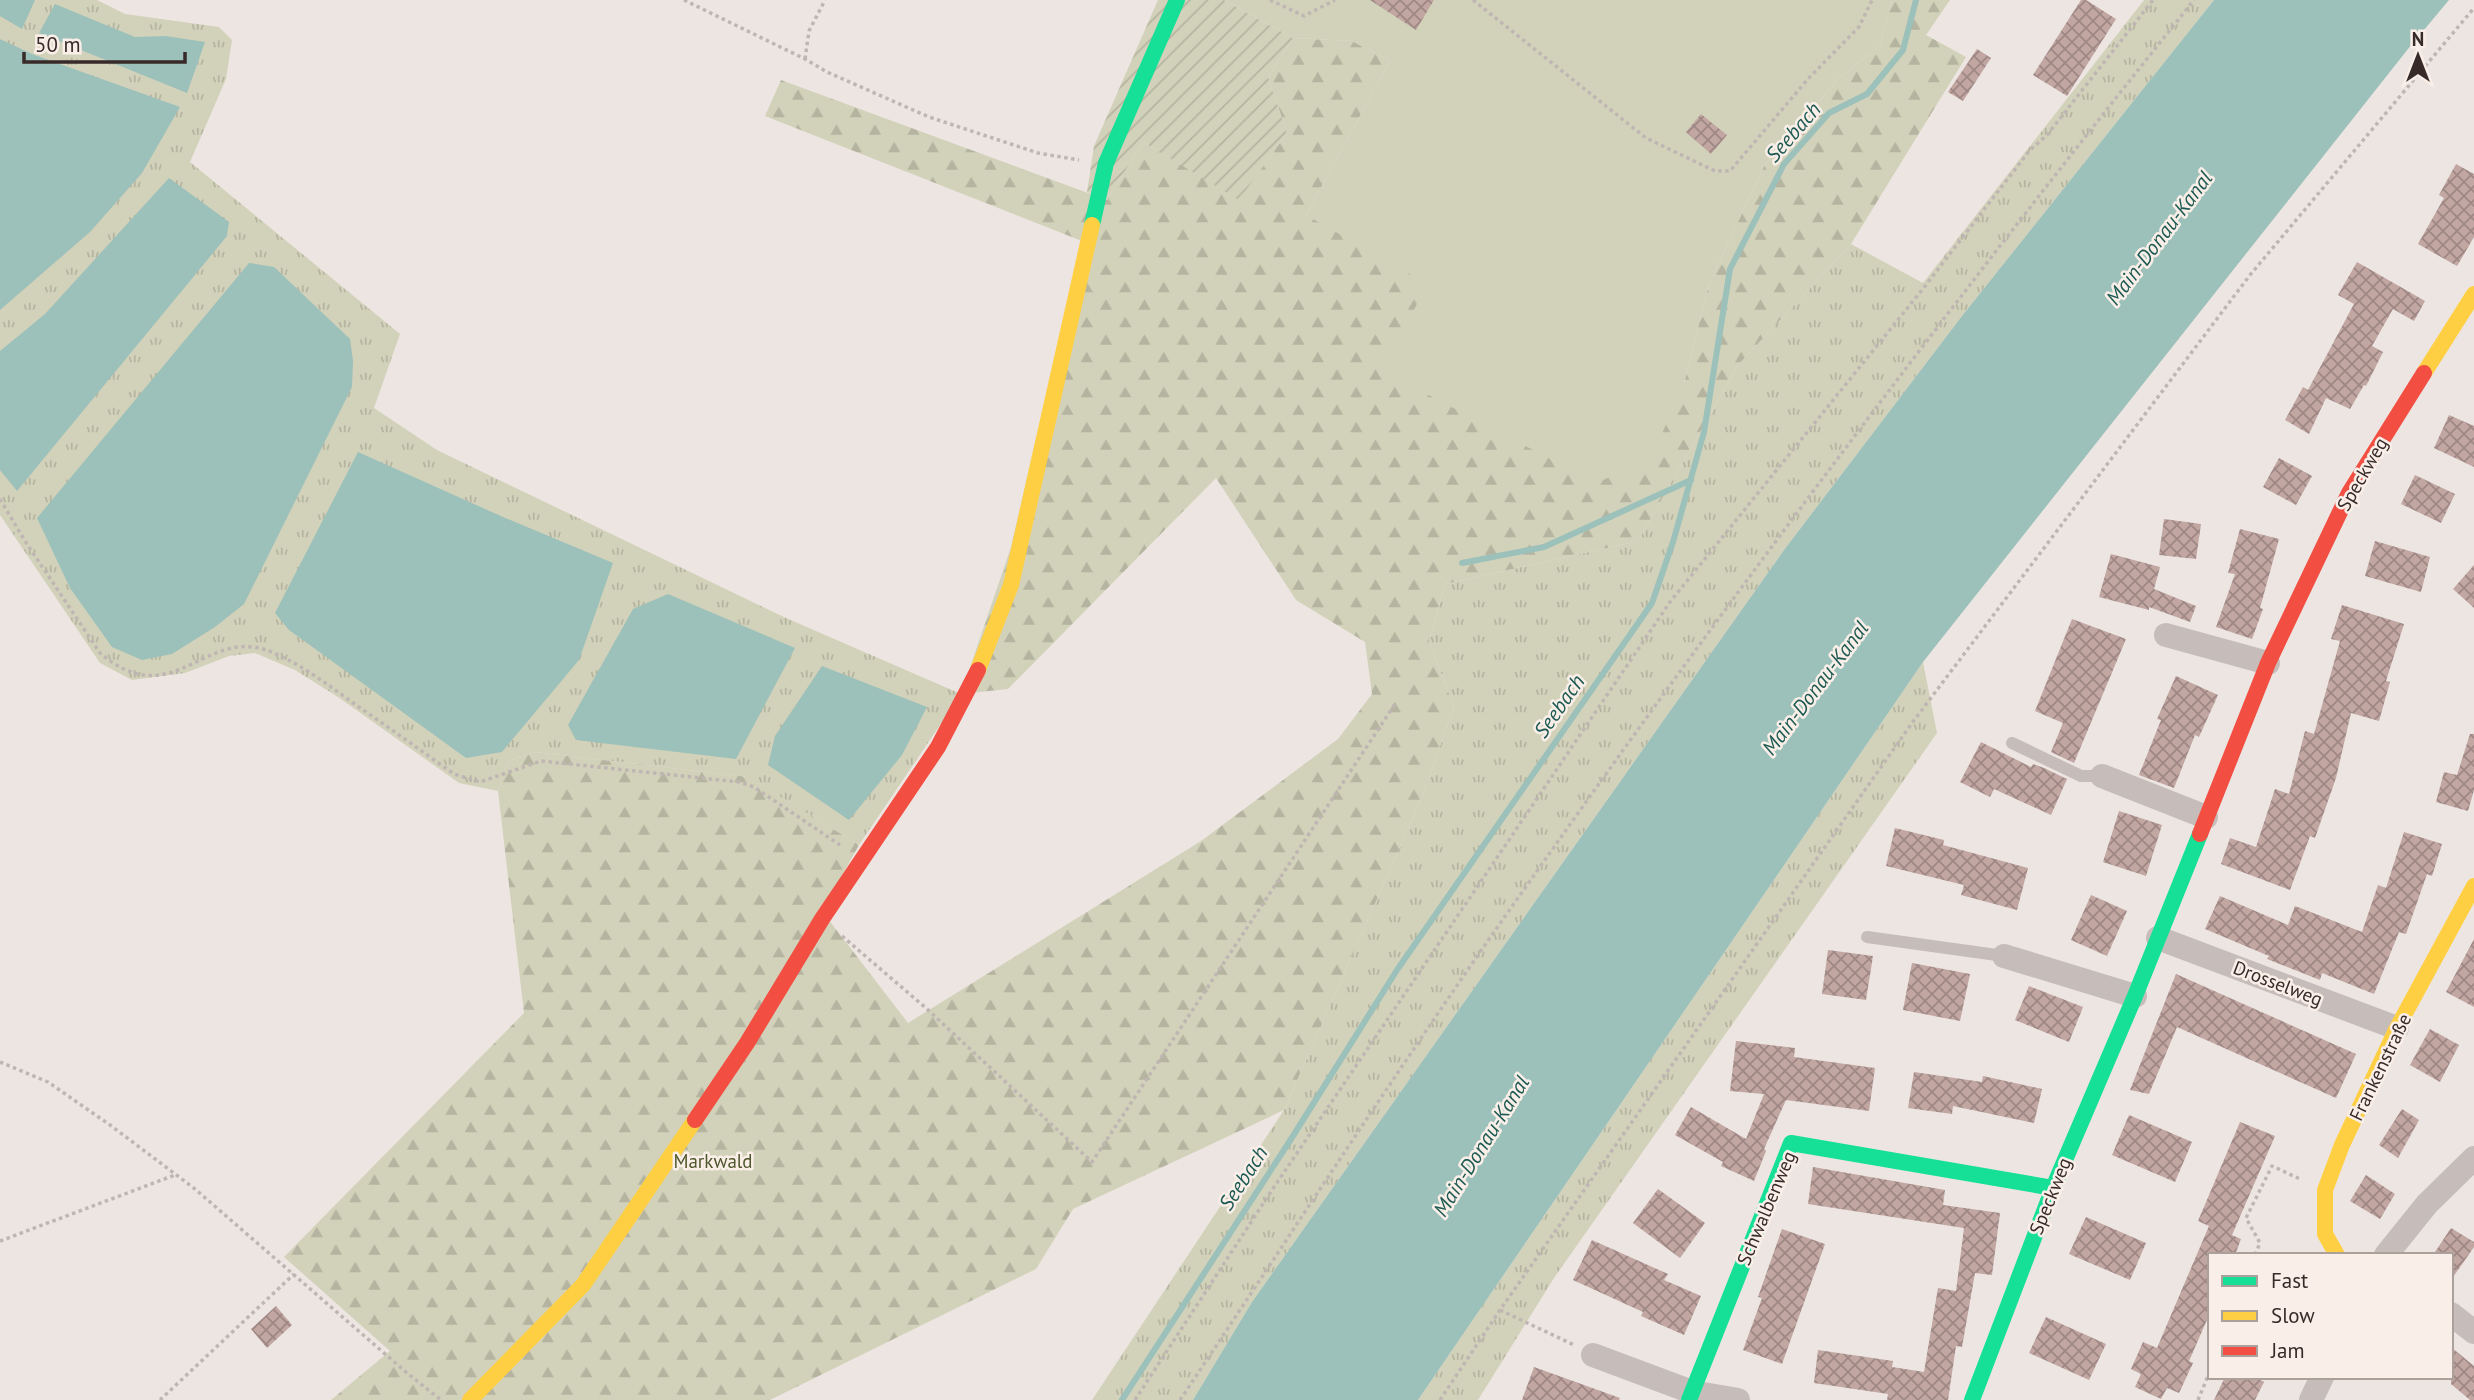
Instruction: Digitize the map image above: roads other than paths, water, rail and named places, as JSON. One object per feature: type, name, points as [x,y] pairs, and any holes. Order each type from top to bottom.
[{"type":"street","points":[[470,1400],[583,1285],[747,1043],[822,919],[937,747],[975,677],[1011,585],[1106,163],[1177,0]]},
{"type":"street","name":"Speckweg","points":[[1972,1400],[2053,1188],[2135,996],[2268,663],[2349,493],[2469,309]]},
{"type":"street","points":[[2166,635],[2268,663]]},
{"type":"street","points":[[2102,776],[2206,817]]},
{"type":"street","name":"Frankenstraße","points":[[2336,1253],[2325,1234],[2325,1190],[2342,1144],[2397,1028],[2474,886]]},
{"type":"street","name":"Drosselweg","points":[[2158,938],[2397,1028]]},
{"type":"street","points":[[2004,956],[2135,996]]},
{"type":"street","name":"Schwalbenweg","points":[[1690,1396],[1791,1143],[2053,1188]]},
{"type":"street","points":[[2388,1253],[2427,1204],[2474,1158]]},
{"type":"street","points":[[2453,1316],[2474,1332]]},
{"type":"street","points":[[1593,1355],[1690,1396],[1738,1400]]},
{"type":"street","points":[[2311,1400],[2321,1379]]},
{"type":"lane","points":[[2012,743],[2081,775],[2102,776]]},
{"type":"lane","points":[[1867,937],[2004,956]]},
{"type":"water","points":[[0,0],[35,0],[22,29],[0,16]]},
{"type":"water","name":"Main-Donau-Kanal","points":[[2214,0],[2449,0],[1923,662],[1418,1400],[1193,1400],[1252,1302],[1784,550],[1962,316]]},
{"type":"water","points":[[55,4],[135,37],[166,36],[205,42],[187,93],[39,33]]},
{"type":"water","points":[[0,39],[32,54],[180,107],[142,173],[90,232],[0,310]]},
{"type":"water","points":[[169,178],[229,222],[227,236],[17,491],[0,470],[0,351],[45,314]]},
{"type":"water","points":[[249,263],[274,267],[350,339],[352,387],[244,604],[215,627],[172,654],[142,660],[112,647],[70,588],[37,518]]},
{"type":"water","points":[[358,452],[613,563],[579,660],[502,752],[466,758],[289,630],[275,613]]},
{"type":"water","points":[[668,594],[795,648],[736,759],[576,740],[568,725],[633,609]]},
{"type":"water","points":[[822,666],[927,707],[902,755],[849,820],[768,765],[775,736]]},
{"type":"waterway","name":"Seebach","points":[[1122,1400],[1397,970],[1652,603],[1673,542],[1704,432],[1730,269],[1784,164],[1829,113],[1867,94],[1903,50],[1916,0]]},
{"type":"waterway","points":[[1462,563],[1544,547],[1691,480]]},
{"type":"park label","name":"Markwald","points":[[713,1161]]}]
